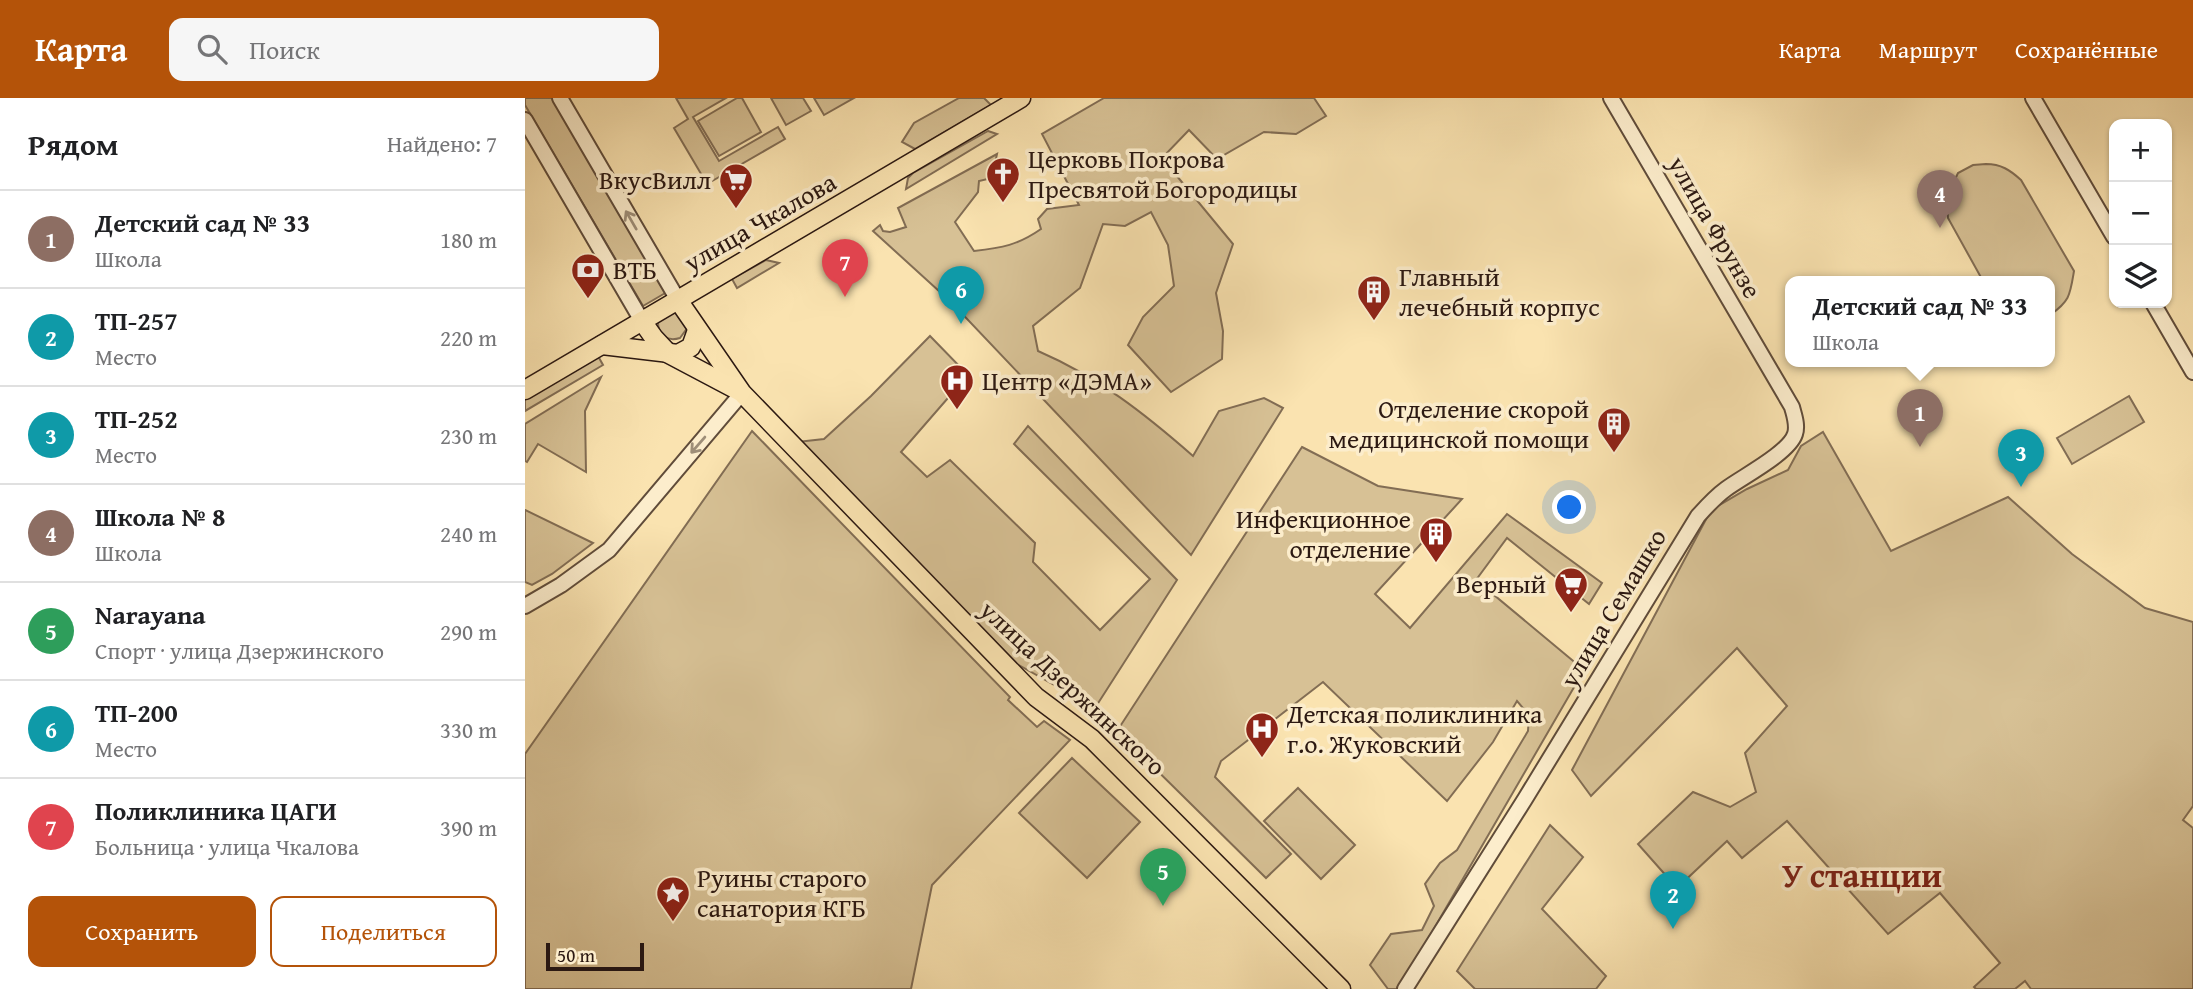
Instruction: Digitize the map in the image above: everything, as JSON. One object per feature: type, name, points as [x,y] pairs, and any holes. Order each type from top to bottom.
[{"type":"main road","name":"улица Чкалова","points":[[525,390],[1021,98]]},
{"type":"main road","name":"улица Дзержинского","points":[[678,300],[742,393],[1036,697],[1092,739],[1341,989]]},
{"type":"main road","name":"улица Дзержинского","points":[[642,321],[669,354]]},
{"type":"main road","points":[[669,354],[678,354],[691,347],[697,330]]},
{"type":"main road","name":"улица Дзержинского","points":[[602,345],[669,354],[742,393]]},
{"type":"street","points":[[560,98],[678,300]]},
{"type":"street","name":"улица Фрунзе","points":[[1611,98],[1792,407],[1795,419]]},
{"type":"street","points":[[2033,98],[2109,228]]},
{"type":"street","points":[[525,120],[642,321]]},
{"type":"street","points":[[2156,308],[2193,372]]},
{"type":"street","points":[[525,606],[561,585],[610,550],[742,393]]},
{"type":"street","name":"улица Семашко","points":[[1405,989],[1698,516],[1711,500],[1788,445],[1795,434],[1795,419]]},
{"type":"shaded area","points":[[525,98],[553,98],[667,292],[643,306],[525,105]]},
{"type":"shaded area","points":[[676,98],[726,98],[693,117],[719,161],[778,127],[785,139],[707,184],[674,128],[688,119]]},
{"type":"shaded area","points":[[737,98],[742,98],[761,132],[719,156],[698,121]]},
{"type":"shaded area","points":[[771,98],[803,98],[811,111],[786,125]]},
{"type":"shaded area","points":[[814,98],[854,98],[824,115]]},
{"type":"shaded area","points":[[959,98],[984,98],[991,105],[915,149],[902,142],[914,123]]},
{"type":"shaded area","points":[[1104,98],[1314,98],[1326,116],[1296,134],[1264,132],[1217,159],[1189,130],[1162,158],[1233,244],[1216,293],[1223,331],[1222,359],[1171,392],[1128,345],[1143,317],[1174,286],[1168,245],[1151,212],[1125,226],[1103,224],[1080,288],[1033,326],[1038,351],[1081,372],[1120,397],[1193,456],[1219,411],[1264,398],[1283,408],[1191,555],[951,302],[873,231],[880,225],[883,231],[890,232],[906,227],[898,208],[997,154],[992,178],[979,181],[978,192],[955,222],[974,251],[993,249],[1025,239],[1041,229],[1038,219],[1047,209],[1079,205],[1042,134]]},
{"type":"shaded area","points":[[988,131],[997,134],[906,189],[908,178],[913,173]]},
{"type":"shaded area","points":[[1973,165],[1996,165],[2021,180],[2074,271],[2068,297],[2055,311],[2055,276],[1980,276],[1948,218],[1947,204],[1949,192],[1958,173]]},
{"type":"shaded area","points":[[766,260],[779,263],[737,288],[732,279]]},
{"type":"shaded area","points":[[675,310],[688,327],[680,338],[671,339],[662,334],[658,322]]},
{"type":"shaded area","points":[[930,336],[968,375],[901,452],[927,477],[950,460],[1035,543],[1033,562],[1100,630],[1150,579],[1014,444],[1028,426],[1177,580],[1095,708],[1017,664],[797,442],[824,439]]},
{"type":"shaded area","points":[[598,356],[603,365],[525,411],[525,399]]},
{"type":"shaded area","points":[[601,377],[585,411],[586,472],[538,444],[527,462],[525,461],[525,424]]},
{"type":"shaded area","points":[[2129,396],[2144,422],[2072,464],[2057,438]]},
{"type":"shaded area","points":[[752,431],[1010,697],[1008,700],[1037,727],[1044,721],[1070,740],[932,885],[911,989],[525,989],[525,754]]},
{"type":"shaded area","points":[[1823,432],[1891,551],[2008,497],[2072,554],[2145,608],[2193,622],[2193,806],[2183,820],[2193,828],[2193,989],[2031,989],[2025,981],[2015,989],[1976,989],[1974,987],[2000,963],[1940,893],[1888,934],[1787,821],[1742,858],[1727,841],[1677,888],[1638,844],[1693,792],[1730,807],[1756,792],[1745,753],[1787,706],[1737,648],[1591,796],[1572,770],[1711,510],[1788,470],[1801,446]]},
{"type":"shaded area","points":[[1302,447],[1378,486],[1462,499],[1375,594],[1410,628],[1507,514],[1602,583],[1589,604],[1507,538],[1476,580],[1584,670],[1399,989],[1388,989],[1370,965],[1391,934],[1422,930],[1434,906],[1425,884],[1440,863],[1457,850],[1528,731],[1529,715],[1517,701],[1493,742],[1447,801],[1323,682],[1221,761],[1215,777],[1291,854],[1266,878],[1117,731]]},
{"type":"shaded area","points":[[525,510],[593,543],[552,574],[532,585],[525,582]]},
{"type":"shaded area","points":[[1072,758],[1140,822],[1087,878],[1019,813]]},
{"type":"shaded area","points":[[1298,788],[1355,845],[1321,879],[1264,821]]},
{"type":"shaded area","points":[[1550,825],[1583,857],[1542,909],[1606,976],[1596,989],[1475,989],[1457,971]]},
{"type":"place","name":"Церковь Покрова Пресвятой Богородицы","points":[[1003,204]]},
{"type":"place","name":"ВкусВилл","points":[[736,210]]},
{"type":"place","name":"Школа № 8","points":[[1940,228]]},
{"type":"place","name":"Поликлиника ЦАГИ","points":[[845,297]]},
{"type":"place","name":"ВТБ","points":[[588,300]]},
{"type":"place","name":"Главный лечебный корпус","points":[[1374,322]]},
{"type":"place","name":"ТП-200","points":[[961,324]]},
{"type":"place","name":"Центр «ДЭМА»","points":[[957,411]]},
{"type":"place","name":"Детский сад № 33","points":[[1920,447]]},
{"type":"place","name":"Отделение скорой медицинской помощи","points":[[1614,454]]},
{"type":"place","name":"ТП-252","points":[[2021,487]]},
{"type":"place","name":"Инфекционное отделение","points":[[1436,564]]},
{"type":"place","name":"Верный","points":[[1571,614]]},
{"type":"place","name":"Детская поликлиника г.о. Жуковский","points":[[1262,759]]},
{"type":"place","name":"Narayana","points":[[1163,906]]},
{"type":"place","name":"Руины старого санатория КГБ","points":[[673,923]]},
{"type":"place","name":"ТП-257","points":[[1673,929]]},
{"type":"district","name":"У станции","points":[[1862,875]]}]
